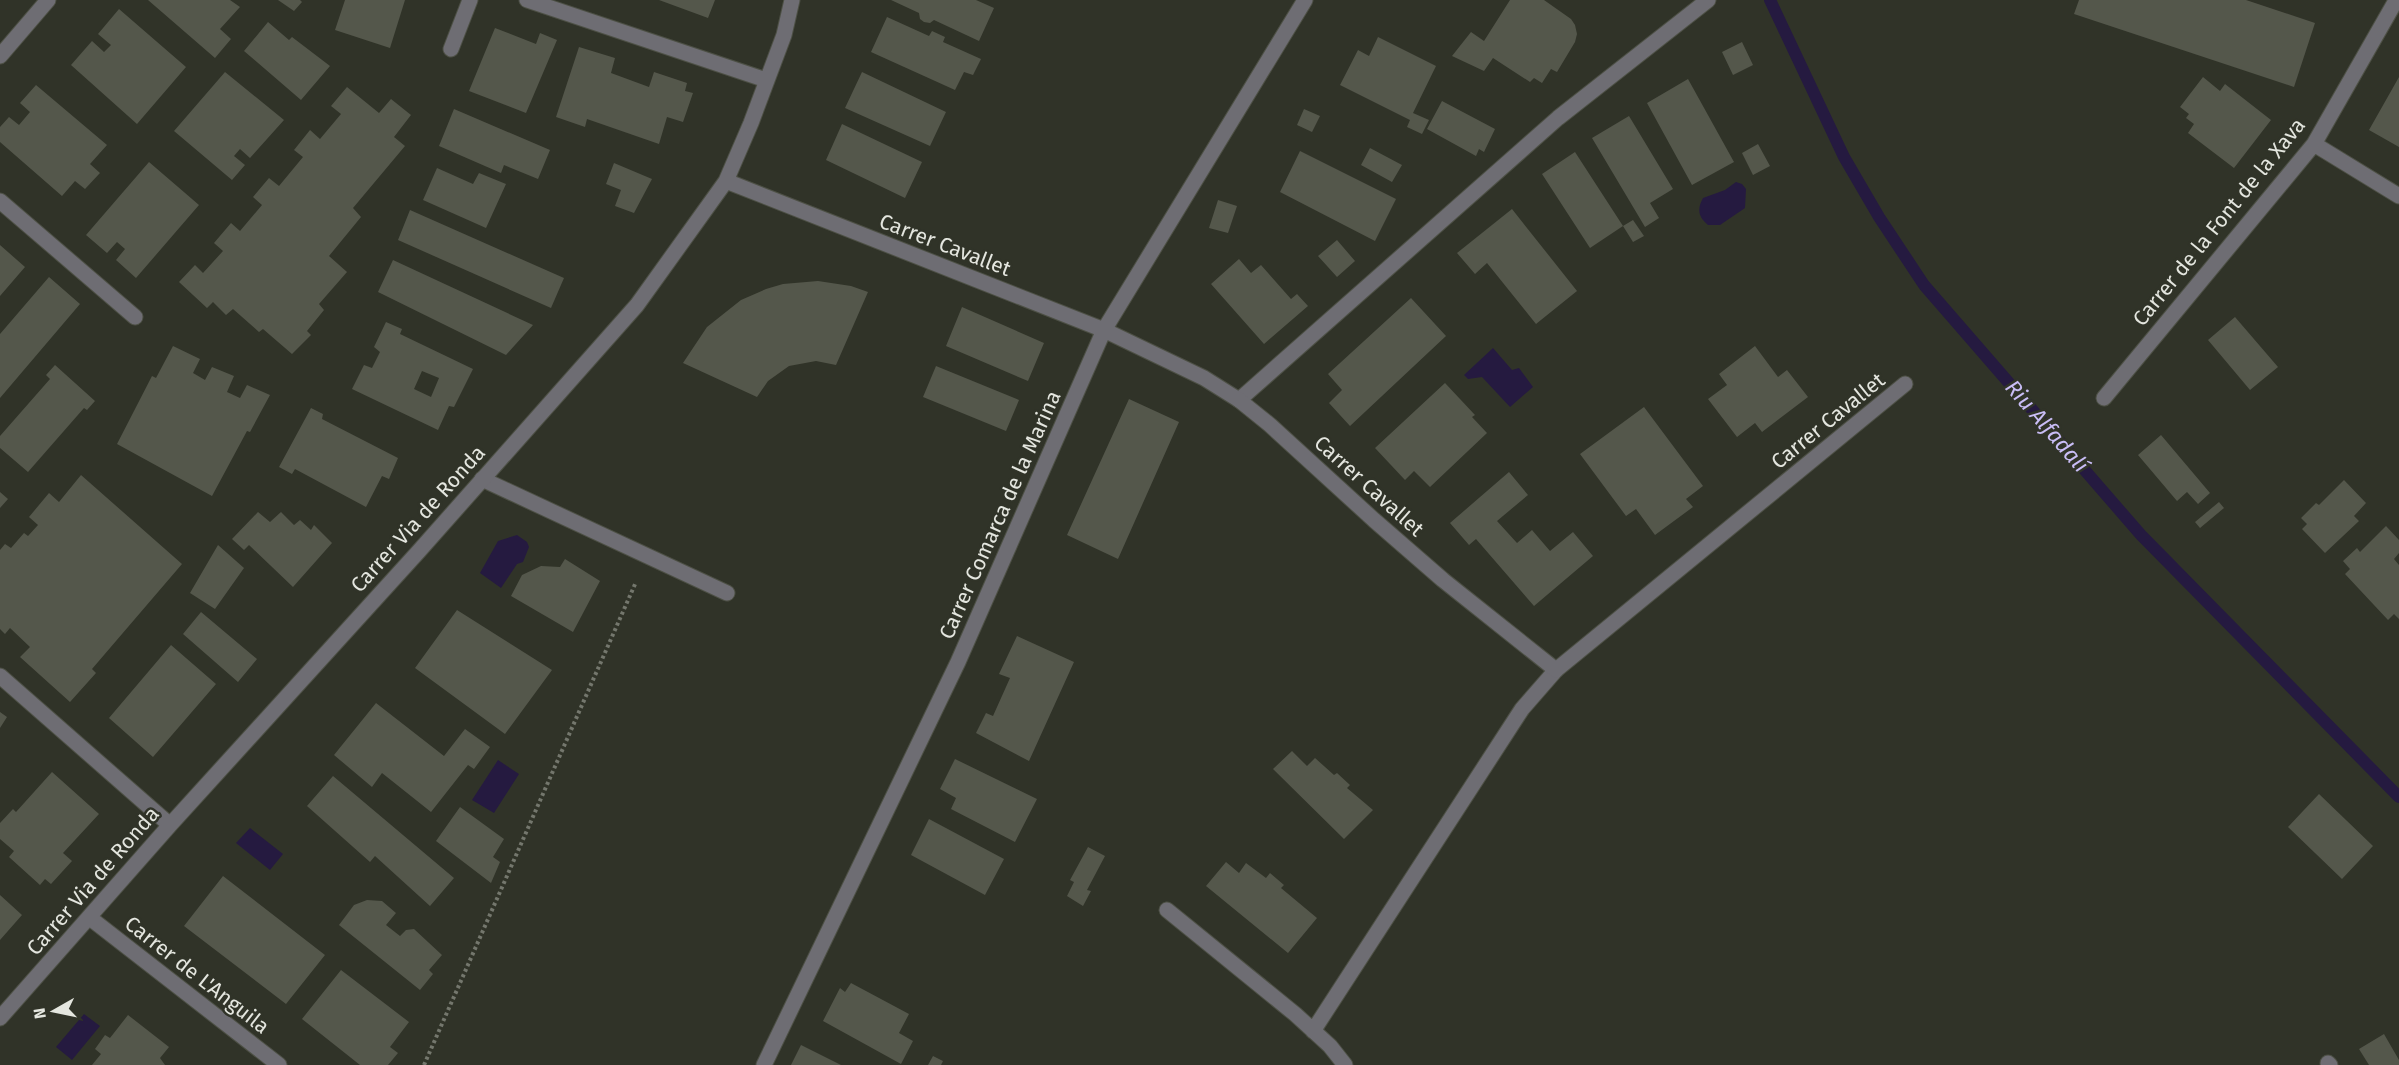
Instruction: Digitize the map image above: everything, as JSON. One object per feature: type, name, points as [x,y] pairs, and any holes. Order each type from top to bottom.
[{"type":"street","points":[[0,56],[48,0]]},
{"type":"street","points":[[451,49],[470,0]]},
{"type":"street","points":[[527,0],[766,80]]},
{"type":"street","name":"Carrer Via de Ronda","points":[[0,1018],[170,825],[419,551],[637,305],[726,182],[784,35],[792,0]]},
{"type":"street","name":"Carrer Comarca de la Marina","points":[[764,1065],[958,662],[1104,330],[1305,0]]},
{"type":"street","points":[[1239,400],[1558,118],[1708,0]]},
{"type":"street","name":"Carrer de la Font de la Xava","points":[[2104,398],[2314,144],[2391,3]]},
{"type":"street","points":[[2314,144],[2399,196]]},
{"type":"street","name":"Carrer Cavallet","points":[[726,182],[1104,330],[1174,362],[1239,400],[1434,572],[1556,670],[1905,384]]},
{"type":"street","points":[[0,201],[135,317]]},
{"type":"street","points":[[482,479],[727,593]]},
{"type":"street","points":[[1313,1031],[1522,709],[1556,670]]},
{"type":"street","points":[[0,676],[170,825]]},
{"type":"street","points":[[1167,910],[1313,1031],[1330,1046],[1345,1065]]},
{"type":"street","name":"Carrer de L'Anguila","points":[[90,918],[279,1065]]},
{"type":"path","points":[[424,1065],[647,557]]},
{"type":"shaded area","points":[[1736,182],[1742,184],[1746,189],[1745,208],[1720,225],[1708,225],[1700,213],[1703,198],[1725,190]]},
{"type":"shaded area","points":[[1493,348],[1512,370],[1519,368],[1533,387],[1510,407],[1482,377],[1468,379],[1464,375]]},
{"type":"shaded area","points":[[517,535],[527,542],[529,547],[523,562],[517,564],[501,588],[480,573],[498,541]]},
{"type":"shaded area","points":[[498,760],[519,774],[494,813],[472,800]]},
{"type":"shaded area","points":[[250,828],[283,854],[270,870],[236,843]]},
{"type":"shaded area","points":[[84,1014],[100,1026],[72,1060],[56,1047]]},
{"type":"building","points":[[148,0],[230,0],[240,7],[220,29],[231,39],[215,58]]},
{"type":"building","points":[[278,0],[300,0],[302,2],[294,11]]},
{"type":"building","points":[[345,0],[405,0],[390,48],[335,30]]},
{"type":"building","points":[[659,0],[715,0],[708,18]]},
{"type":"building","points":[[891,0],[976,0],[994,8],[979,41],[934,20],[930,23],[924,22],[920,19],[919,13]]},
{"type":"building","points":[[1510,0],[1544,0],[1571,19],[1575,25],[1577,34],[1575,42],[1557,72],[1551,69],[1542,83],[1534,78],[1530,82],[1493,58],[1484,71],[1452,56],[1471,32],[1484,41]]},
{"type":"building","points":[[2079,0],[2246,0],[2315,23],[2294,87],[2074,14]]},
{"type":"building","points":[[119,9],[186,67],[137,124],[71,65],[92,41],[104,52],[111,45],[98,34]]},
{"type":"building","points":[[887,17],[929,36],[932,31],[945,37],[943,42],[981,59],[973,75],[964,72],[955,90],[871,52]]},
{"type":"building","points":[[268,22],[289,40],[292,37],[330,66],[301,100],[244,51]]},
{"type":"building","points":[[495,28],[536,44],[540,33],[557,40],[526,113],[469,91]]},
{"type":"building","points":[[1378,37],[1436,66],[1413,113],[1429,120],[1422,134],[1407,127],[1410,120],[1340,85],[1358,50],[1369,56]]},
{"type":"building","points":[[1742,42],[1753,65],[1733,75],[1722,52]]},
{"type":"building","points":[[579,47],[615,58],[611,73],[649,87],[654,72],[687,83],[685,91],[693,93],[683,122],[667,117],[659,144],[587,119],[585,127],[556,117]]},
{"type":"building","points":[[225,72],[284,120],[250,158],[240,149],[234,156],[245,165],[232,180],[174,131]]},
{"type":"building","points":[[862,72],[946,112],[930,146],[845,108]]},
{"type":"building","points":[[2203,77],[2220,91],[2225,84],[2271,120],[2234,168],[2188,133],[2194,124],[2186,118],[2189,114],[2180,107]]},
{"type":"building","points":[[2399,77],[2399,147],[2369,130]]},
{"type":"building","points":[[1688,79],[1734,162],[1692,185],[1647,103]]},
{"type":"building","points":[[36,85],[107,145],[90,164],[100,173],[85,189],[75,181],[62,196],[0,142],[0,127],[9,117],[19,125],[30,112],[20,103]]},
{"type":"building","points":[[347,87],[379,113],[391,99],[411,115],[394,137],[405,146],[353,208],[361,217],[329,256],[347,272],[319,304],[324,310],[307,331],[311,335],[292,354],[263,329],[259,332],[233,309],[226,315],[213,302],[207,308],[179,282],[195,265],[203,273],[223,251],[214,243],[231,223],[240,231],[262,205],[253,197],[269,178],[279,186],[303,157],[294,150],[310,130],[320,139],[341,114],[331,106]]},
{"type":"building","points":[[1442,101],[1495,129],[1484,152],[1479,149],[1476,156],[1427,129]]},
{"type":"building","points":[[454,109],[550,150],[538,179],[504,165],[501,173],[439,146]]},
{"type":"building","points":[[1304,109],[1320,116],[1312,132],[1297,125]]},
{"type":"building","points":[[1629,116],[1673,189],[1650,203],[1659,218],[1645,227],[1592,138]]},
{"type":"building","points":[[842,124],[922,162],[905,198],[826,160]]},
{"type":"building","points":[[1758,144],[1770,166],[1753,175],[1742,153]]},
{"type":"building","points":[[1370,148],[1402,165],[1392,182],[1361,165]]},
{"type":"building","points":[[1300,151],[1396,199],[1375,241],[1280,192]]},
{"type":"building","points":[[1575,152],[1623,226],[1590,248],[1542,174]]},
{"type":"building","points":[[149,162],[199,205],[136,278],[116,260],[125,249],[117,242],[107,253],[86,235]]},
{"type":"building","points":[[614,163],[652,179],[634,213],[615,206],[621,190],[606,184]]},
{"type":"building","points":[[437,168],[473,184],[479,173],[506,184],[486,228],[423,200]]},
{"type":"building","points":[[1218,200],[1237,206],[1228,233],[1209,228]]},
{"type":"building","points":[[1512,209],[1577,291],[1536,324],[1487,263],[1475,274],[1457,253]]},
{"type":"building","points":[[410,210],[564,278],[551,308],[398,240]]},
{"type":"building","points":[[1633,220],[1644,236],[1633,242],[1623,226]]},
{"type":"building","points":[[1337,240],[1355,261],[1337,277],[1318,256]]},
{"type":"building","points":[[0,245],[25,267],[0,296]]},
{"type":"building","points":[[1239,259],[1251,273],[1261,265],[1291,299],[1297,294],[1308,306],[1264,344],[1211,284]]},
{"type":"building","points":[[393,260],[533,325],[506,355],[378,292]]},
{"type":"building","points":[[49,277],[80,304],[0,398],[0,334]]},
{"type":"building","points":[[818,281],[851,286],[868,292],[836,365],[816,361],[789,366],[768,381],[757,397],[683,363],[707,327],[741,300],[783,284]]},
{"type":"building","points":[[1411,298],[1446,336],[1350,426],[1329,403],[1342,390],[1328,374]]},
{"type":"building","points":[[962,307],[1044,343],[1028,381],[946,346]]},
{"type":"building","points":[[2235,317],[2278,367],[2250,390],[2208,340]]},
{"type":"building","points":[[386,322],[402,329],[400,334],[473,369],[454,407],[449,406],[438,430],[352,389],[364,365],[372,368],[380,352],[374,347]],"holes":[[[422,371],[439,378],[431,397],[414,389]]]},
{"type":"building","points":[[173,346],[200,359],[193,373],[205,380],[212,367],[234,376],[227,392],[240,398],[247,385],[270,395],[250,432],[247,431],[212,496],[117,444],[152,376],[156,378]]},
{"type":"building","points":[[1755,346],[1778,377],[1787,370],[1808,397],[1762,432],[1755,423],[1737,437],[1708,399],[1727,385],[1719,374]]},
{"type":"building","points":[[55,365],[95,401],[87,410],[84,408],[28,472],[0,448],[0,436],[50,379],[46,375]]},
{"type":"building","points":[[936,366],[1019,400],[1006,431],[923,397]]},
{"type":"building","points":[[1445,383],[1475,415],[1472,417],[1487,433],[1430,487],[1414,471],[1405,480],[1375,448]]},
{"type":"building","points":[[1129,399],[1179,422],[1118,559],[1067,535]]},
{"type":"building","points":[[1644,407],[1703,486],[1686,499],[1693,507],[1655,535],[1636,509],[1626,516],[1580,454]]},
{"type":"building","points":[[311,408],[323,414],[322,419],[398,458],[389,479],[382,476],[366,507],[295,469],[292,474],[279,467]]},
{"type":"building","points":[[2161,435],[2210,493],[2198,504],[2187,492],[2177,501],[2138,455]]},
{"type":"building","points":[[1509,472],[1528,495],[1497,521],[1517,543],[1532,530],[1550,551],[1573,532],[1593,556],[1534,606],[1476,539],[1469,545],[1450,523]]},
{"type":"building","points":[[81,475],[182,564],[92,669],[96,673],[70,702],[20,657],[30,647],[10,628],[5,634],[0,629],[0,550],[5,544],[11,548],[24,533],[28,536],[38,525],[29,517],[49,493],[59,502]]},
{"type":"building","points":[[2344,480],[2366,503],[2354,516],[2359,521],[2325,553],[2302,529],[2307,524],[2301,518],[2316,503],[2319,505]]},
{"type":"building","points":[[0,492],[8,499],[0,508]]},
{"type":"building","points":[[2219,502],[2224,508],[2200,528],[2195,522]]},
{"type":"building","points":[[258,512],[270,522],[281,512],[294,525],[300,520],[311,530],[314,525],[332,543],[293,587],[249,545],[244,550],[232,539]]},
{"type":"building","points":[[2386,526],[2399,540],[2399,553],[2394,559],[2399,565],[2399,619],[2394,614],[2388,620],[2345,574],[2350,569],[2343,561],[2357,548],[2360,552]]},
{"type":"building","points":[[218,545],[244,568],[215,609],[190,593]]},
{"type":"building","points":[[565,559],[600,581],[573,632],[511,596],[522,575],[541,566],[560,567]]},
{"type":"building","points":[[457,610],[552,670],[505,734],[415,668]]},
{"type":"building","points":[[201,612],[257,659],[238,682],[183,634]]},
{"type":"building","points":[[1017,636],[1074,662],[1029,761],[976,733],[986,713],[993,716],[1010,678],[999,674]]},
{"type":"building","points":[[171,645],[216,684],[153,757],[109,718]]},
{"type":"building","points":[[376,703],[444,756],[465,729],[490,747],[474,769],[468,765],[431,812],[382,773],[372,787],[334,755]]},
{"type":"building","points":[[0,712],[7,717],[0,728]]},
{"type":"building","points":[[1292,751],[1307,766],[1315,758],[1334,775],[1337,773],[1350,785],[1347,788],[1373,810],[1344,839],[1273,769]]},
{"type":"building","points":[[955,759],[1037,799],[1015,842],[951,809],[956,798],[940,789]]},
{"type":"building","points":[[52,772],[99,814],[63,853],[72,861],[51,884],[45,879],[40,885],[9,857],[14,851],[0,839],[0,823],[13,809],[16,812]]},
{"type":"building","points":[[333,776],[454,878],[430,906],[375,856],[370,862],[307,806]]},
{"type":"building","points":[[2319,794],[2373,846],[2342,879],[2288,827]]},
{"type":"building","points":[[460,807],[504,839],[493,857],[500,862],[491,883],[436,841]]},
{"type":"building","points":[[929,819],[1004,859],[985,895],[911,855]]},
{"type":"building","points":[[1088,847],[1105,856],[1087,890],[1091,891],[1083,906],[1067,896],[1074,882],[1070,880]]},
{"type":"building","points":[[1226,862],[1239,873],[1246,863],[1266,878],[1270,873],[1284,885],[1281,888],[1317,918],[1288,953],[1206,886]]},
{"type":"building","points":[[223,876],[325,955],[286,1004],[184,926]]},
{"type":"building","points":[[0,895],[22,915],[0,940]]},
{"type":"building","points":[[367,900],[382,901],[396,913],[386,925],[400,936],[406,930],[414,929],[442,955],[429,970],[433,974],[420,990],[339,925],[354,905]]},
{"type":"building","points":[[341,970],[409,1022],[390,1047],[398,1053],[388,1065],[360,1065],[302,1019]]},
{"type":"building","points":[[851,983],[909,1014],[899,1033],[913,1041],[901,1064],[823,1021],[840,988],[845,992]]},
{"type":"building","points":[[128,1015],[169,1047],[160,1058],[165,1065],[92,1065],[101,1054],[95,1049],[105,1035],[110,1038]]},
{"type":"building","points":[[2384,1034],[2399,1060],[2399,1065],[2369,1065],[2359,1049]]},
{"type":"building","points":[[801,1045],[841,1065],[791,1065]]},
{"type":"building","points":[[933,1056],[943,1061],[941,1065],[928,1065]]},
{"type":"waterway","name":"Riu Alfadalí","points":[[1770,0],[1844,157],[1879,217],[1924,285],[2141,535],[2399,797]]}]
